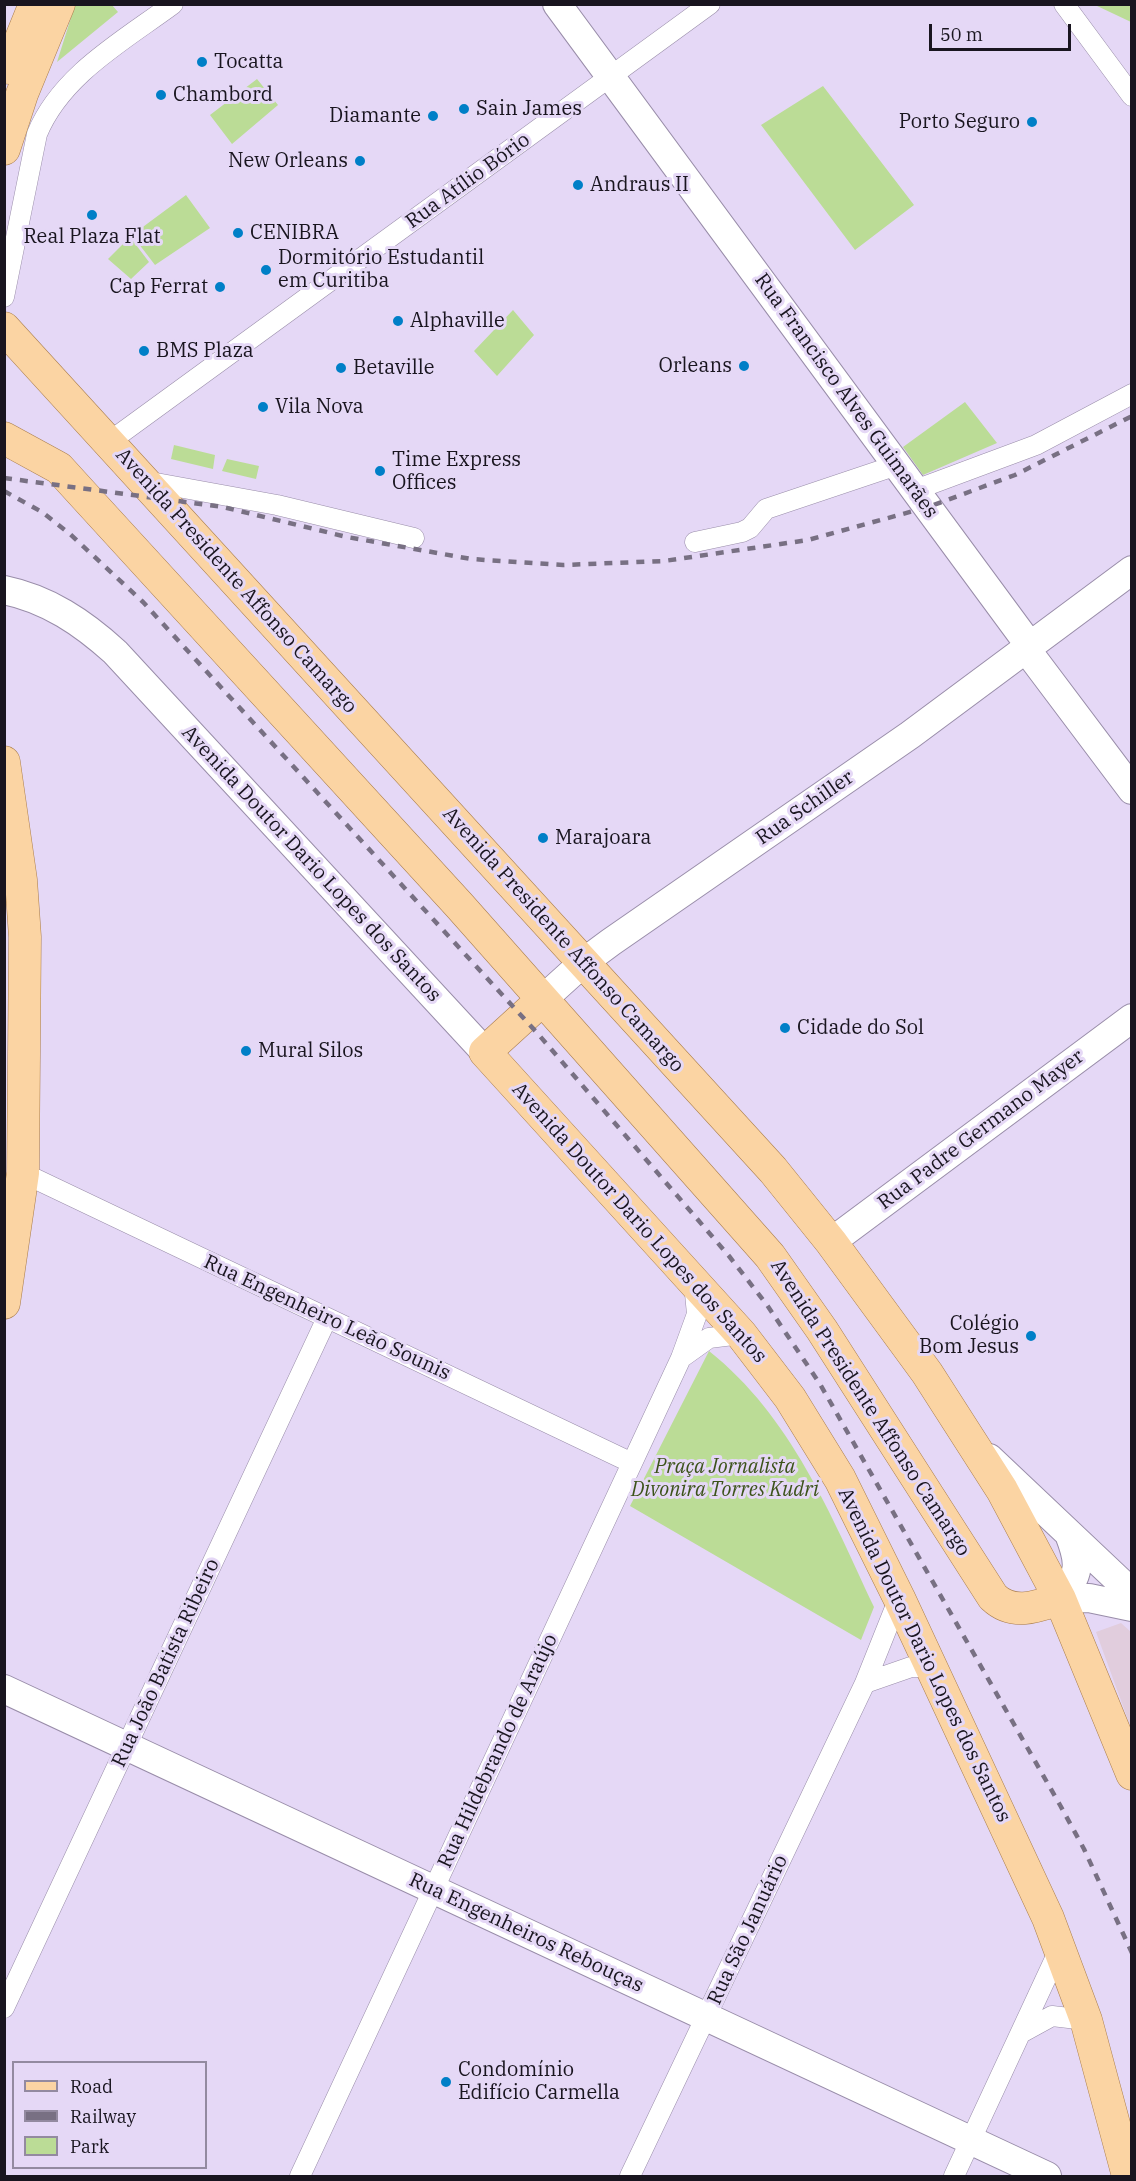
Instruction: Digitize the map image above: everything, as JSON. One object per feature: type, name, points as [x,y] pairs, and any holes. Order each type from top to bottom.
[{"type":"main road","points":[[4,80],[35,4]]},
{"type":"main road","points":[[4,149],[22,94],[59,4]]},
{"type":"main road","name":"Avenida Presidente Affonso Camargo","points":[[4,328],[773,1170],[831,1242],[975,1445],[1060,1599],[1131,1774]]},
{"type":"main road","name":"Avenida Presidente Affonso Camargo","points":[[4,438],[48,461],[66,476],[771,1256],[822,1330],[993,1597],[1005,1606],[1014,1609],[1032,1608],[1060,1599]]},
{"type":"main road","points":[[4,762],[21,880],[25,937],[23,1173],[4,1303]]},
{"type":"main road","name":"Rua Schiller","points":[[485,1052],[542,1000]]},
{"type":"main road","name":"Avenida Doutor Dario Lopes dos Santos","points":[[485,1052],[694,1279],[741,1334],[768,1368],[813,1434],[840,1479],[931,1667],[1060,1948],[1086,2020],[1128,2176]]},
{"type":"street","points":[[4,297],[37,134],[49,109],[66,87],[108,51],[173,4]]},
{"type":"street","name":"Rua Francisco Alves Guimarães","points":[[557,4],[1030,646],[1032,657],[1131,790]]},
{"type":"street","name":"Rua Atílio Bório","points":[[109,442],[710,4]]},
{"type":"street","points":[[1064,4],[1131,96]]},
{"type":"street","points":[[915,490],[1036,445],[1131,394]]},
{"type":"street","points":[[695,542],[741,532],[750,528],[766,509],[897,465]]},
{"type":"street","points":[[145,481],[277,505],[414,538]]},
{"type":"street","name":"Rua Schiller","points":[[542,1000],[584,962],[910,735],[1131,570]]},
{"type":"street","name":"Avenida Doutor Dario Lopes dos Santos","points":[[4,590],[40,601],[66,614],[91,630],[115,652],[485,1052]]},
{"type":"street","name":"Rua Padre Germano Mayer","points":[[831,1242],[1131,1018]]},
{"type":"street","name":"Rua Engenheiro Leão Sounis","points":[[23,1173],[632,1463]]},
{"type":"street","name":"Rua Hildebrando de Araújo","points":[[300,2176],[681,1358],[697,1314],[694,1279]]},
{"type":"street","name":"Rua João Batista Ribeiro","points":[[4,2008],[327,1318]]},
{"type":"street","name":"Rua Hildebrando de Araújo","points":[[681,1358],[709,1338],[741,1334]]},
{"type":"street","points":[[975,1445],[1131,1593]]},
{"type":"street","points":[[1060,1599],[1074,1581],[1078,1567],[1069,1534]]},
{"type":"street","name":"Rua São Januário","points":[[630,2176],[865,1683],[898,1598]]},
{"type":"street","points":[[1060,1599],[1089,1598],[1131,1607]]},
{"type":"street","points":[[865,1683],[911,1667],[931,1667]]},
{"type":"street","name":"Rua Engenheiros Rebouças","points":[[4,1689],[1047,2176]]},
{"type":"street","points":[[954,2176],[1060,1948]]},
{"type":"street","points":[[1021,2033],[1052,2016],[1086,2020]]},
{"type":"shaded area","points":[[1121,1623],[1131,1632],[1131,1728],[1096,1632]]},
{"type":"green space","points":[[75,5],[112,5],[118,12],[57,62]]},
{"type":"green space","points":[[1095,5],[1131,5],[1131,22]]},
{"type":"green space","points":[[257,79],[278,105],[232,144],[210,115]]},
{"type":"green space","points":[[823,86],[914,205],[855,250],[761,125]]},
{"type":"green space","points":[[186,195],[210,228],[155,265],[132,235]]},
{"type":"green space","points":[[130,237],[149,262],[131,279],[108,259]]},
{"type":"green space","points":[[513,310],[534,335],[497,376],[474,351]]},
{"type":"green space","points":[[965,402],[997,443],[923,475],[903,447]]},
{"type":"green space","points":[[174,445],[215,455],[213,469],[171,459]]},
{"type":"green space","points":[[227,459],[259,466],[256,479],[222,471]]},
{"type":"green space","name":"Praça Jornalista Divonira Torres Kudri","points":[[709,1351],[738,1377],[763,1405],[786,1436],[825,1503],[874,1607],[861,1640],[630,1506]]},
{"type":"railway","points":[[4,478],[223,507],[347,537],[471,559],[563,565],[664,561],[808,540],[928,507],[1015,475],[1132,416]]},
{"type":"railway","points":[[4,491],[42,512],[70,534],[143,602],[539,1035],[729,1256],[767,1305],[820,1384],[1060,1805],[1084,1849],[1132,1953]]},
{"type":"place","name":"Tocatta","points":[[202,62]]},
{"type":"place","name":"Chambord","points":[[161,95]]},
{"type":"place","name":"Sain James","points":[[464,109]]},
{"type":"place","name":"Diamante","points":[[433,116]]},
{"type":"place","name":"Porto Seguro","points":[[1032,122]]},
{"type":"place","name":"New Orleans","points":[[360,161]]},
{"type":"place","name":"Andraus II","points":[[578,185]]},
{"type":"place","name":"Real Plaza Flat","points":[[92,215]]},
{"type":"place","name":"CENIBRA","points":[[238,233]]},
{"type":"place","name":"Dormitório Estudantil em Curitiba","points":[[266,270]]},
{"type":"place","name":"Cap Ferrat","points":[[220,287]]},
{"type":"place","name":"Alphaville","points":[[398,321]]},
{"type":"place","name":"BMS Plaza","points":[[144,351]]},
{"type":"place","name":"Orleans","points":[[744,366]]},
{"type":"place","name":"Betaville","points":[[341,368]]},
{"type":"place","name":"Vila Nova","points":[[263,407]]},
{"type":"place","name":"Time Express Offices","points":[[380,471]]},
{"type":"place","name":"Marajoara","points":[[543,838]]},
{"type":"place","name":"Cidade do Sol","points":[[785,1028]]},
{"type":"place","name":"Mural Silos","points":[[246,1051]]},
{"type":"place","name":"Colégio Bom Jesus","points":[[1031,1336]]},
{"type":"place","name":"Condomínio Edifício Carmella","points":[[446,2082]]}]
